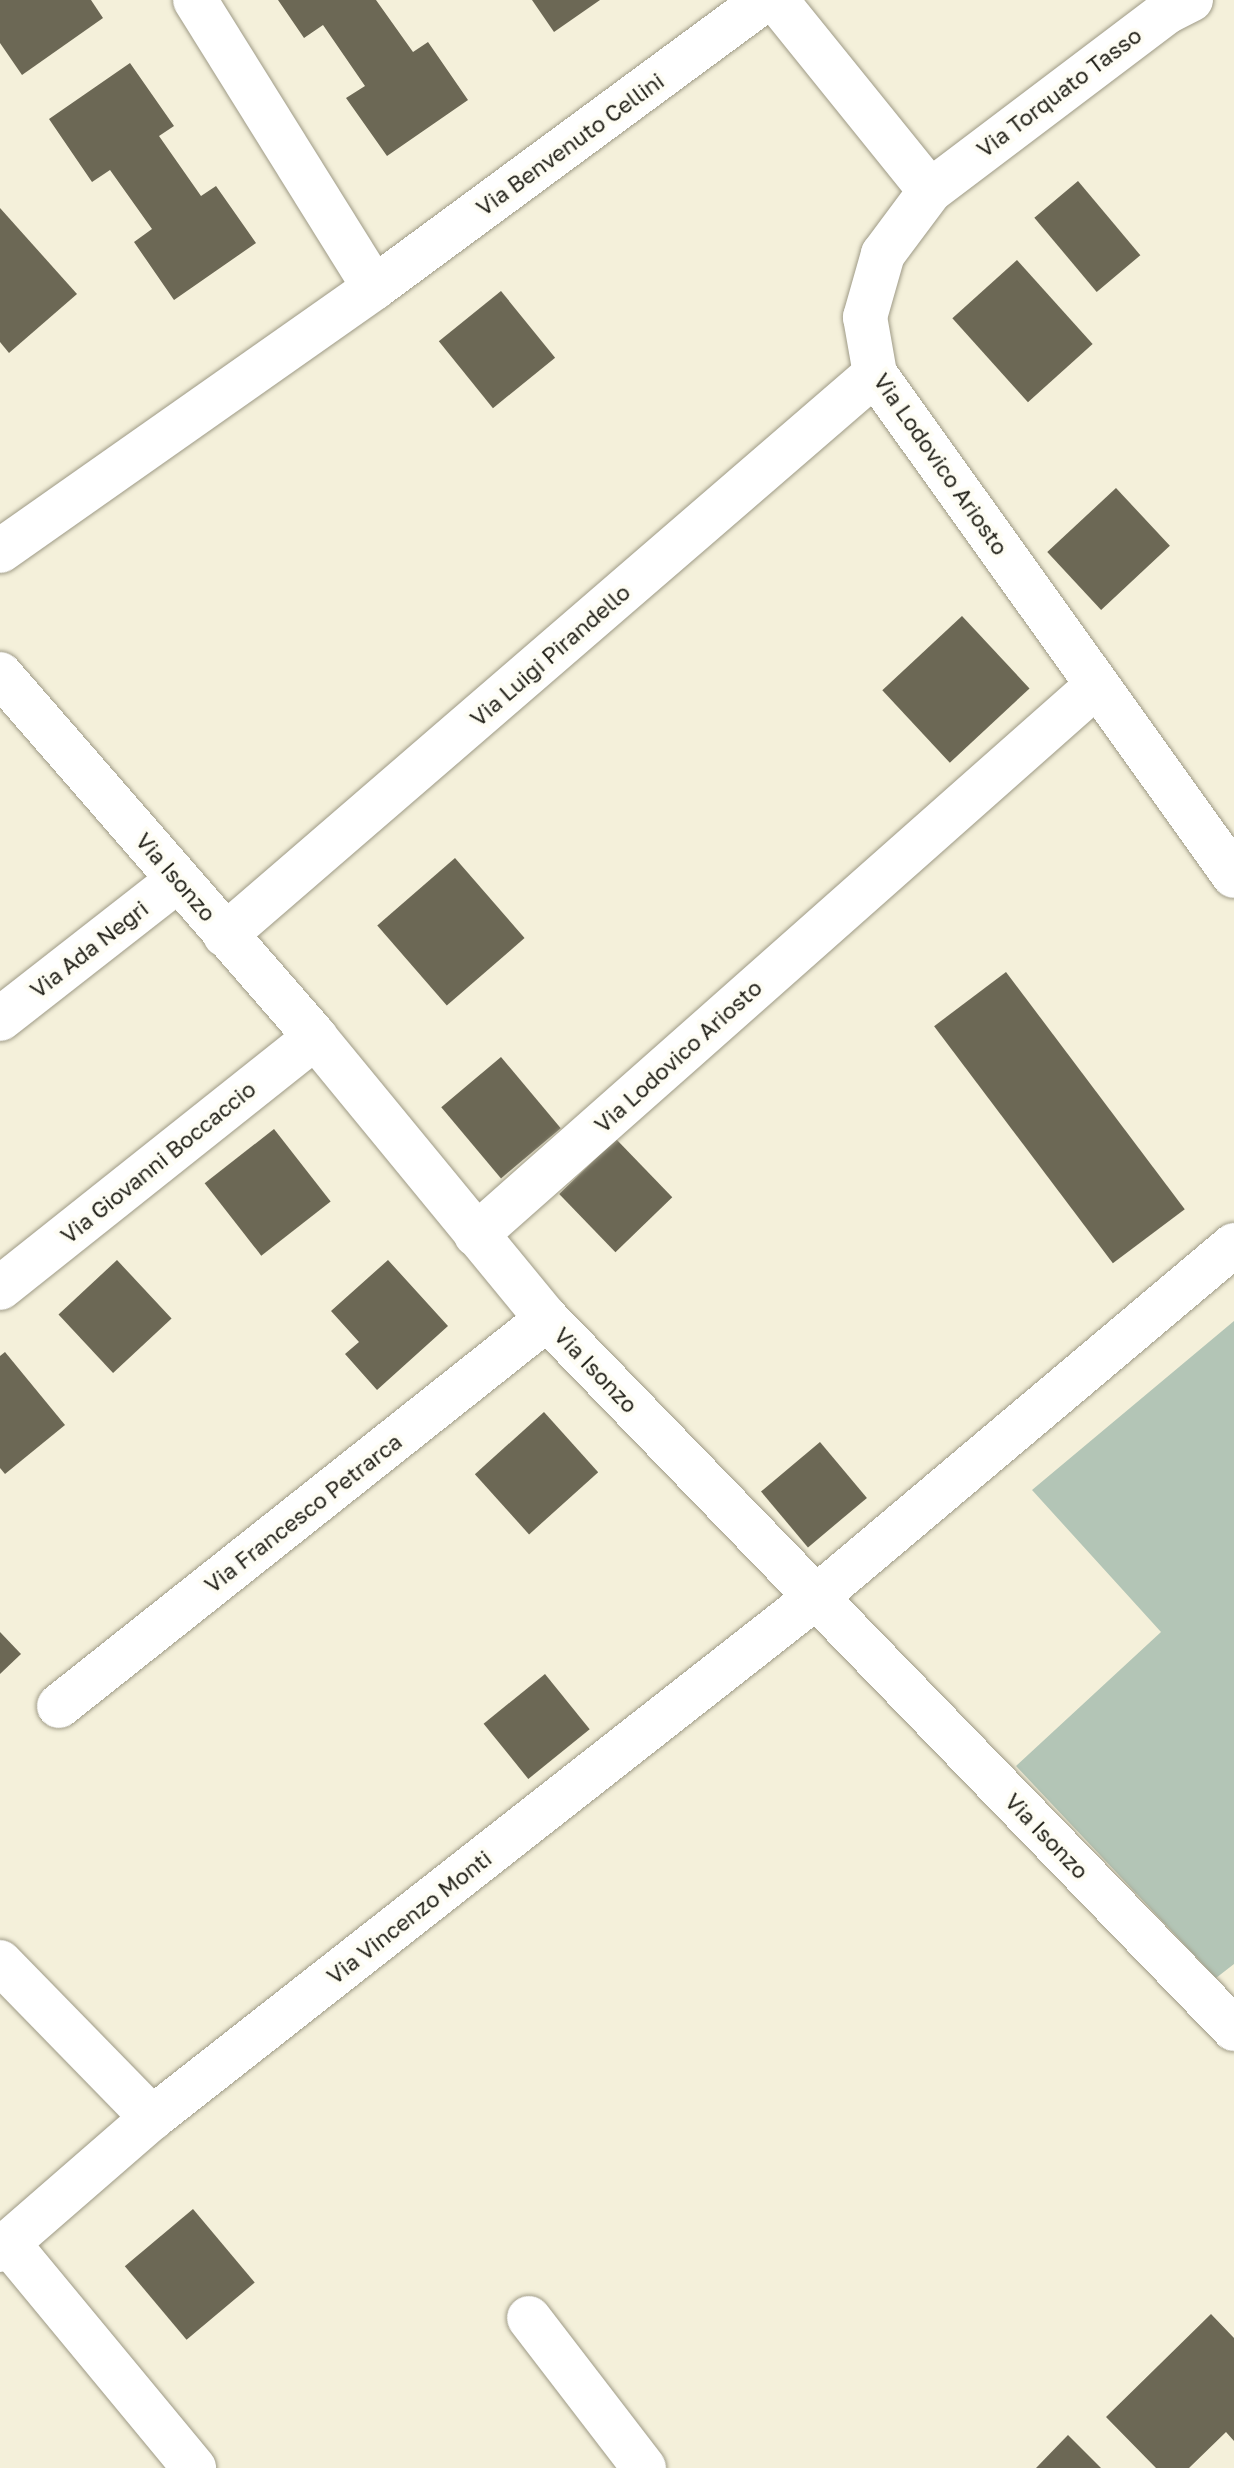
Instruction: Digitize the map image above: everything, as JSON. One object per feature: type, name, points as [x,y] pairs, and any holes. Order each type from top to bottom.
[{"type":"street","points":[[195,0],[374,288]]},
{"type":"street","name":"Via Benvenuto Cellini","points":[[0,551],[374,288],[765,0]]},
{"type":"street","points":[[776,0],[930,191]]},
{"type":"street","name":"Via Torquato Tasso","points":[[930,191],[1167,12],[1191,0]]},
{"type":"street","name":"Via Lodovico Ariosto","points":[[930,191],[883,254],[865,317],[875,374],[1096,686],[1229,856]]},
{"type":"street","name":"Via Luigi Pirandello","points":[[225,935],[875,374]]},
{"type":"street","name":"Via Isonzo","points":[[0,674],[315,1037],[547,1319],[1234,2029]]},
{"type":"street","name":"Via Lodovico Ariosto","points":[[476,1235],[1096,686]]},
{"type":"street","name":"Via Ada Negri","points":[[0,1019],[178,880]]},
{"type":"street","name":"Via Giovanni Boccaccio","points":[[0,1288],[315,1037]]},
{"type":"street","points":[[815,1598],[1234,1245]]},
{"type":"street","name":"Via Francesco Petrarca","points":[[59,1706],[547,1319]]},
{"type":"street","name":"Via Vincenzo Monti","points":[[194,2468],[4,2246],[152,2118],[815,1598]]},
{"type":"street","points":[[0,1962],[152,2118]]},
{"type":"street","points":[[529,2318],[644,2468]]},
{"type":"green space","points":[[1234,1321],[1234,1964],[1216,1978],[1016,1766],[1161,1632],[1032,1490]]},
{"type":"building","points":[[0,0],[91,0],[103,18],[22,75],[0,43]]},
{"type":"building","points":[[278,0],[376,0],[413,52],[428,42],[468,100],[387,156],[346,98],[365,86],[323,25],[304,38]]},
{"type":"building","points":[[532,0],[600,0],[554,32]]},
{"type":"building","points":[[130,63],[174,126],[159,136],[201,196],[216,186],[256,243],[174,300],[134,242],[152,229],[110,170],[92,182],[49,119]]},
{"type":"building","points":[[1078,181],[1140,255],[1097,292],[1034,218]]},
{"type":"building","points":[[0,208],[77,294],[9,353],[0,342]]},
{"type":"building","points":[[1017,260],[1093,344],[1028,402],[952,318]]},
{"type":"building","points":[[501,291],[555,358],[493,408],[439,341]]},
{"type":"building","points":[[1116,488],[1170,546],[1101,610],[1047,552]]},
{"type":"building","points":[[962,616],[1030,688],[950,763],[882,690]]},
{"type":"building","points":[[455,858],[525,938],[447,1006],[377,926]]},
{"type":"building","points":[[1006,972],[1185,1209],[1113,1263],[934,1026]]},
{"type":"building","points":[[501,1057],[561,1128],[501,1178],[441,1107]]},
{"type":"building","points":[[274,1129],[331,1201],[261,1256],[205,1183]]},
{"type":"building","points":[[616,1139],[672,1197],[615,1252],[559,1194]]},
{"type":"building","points":[[117,1260],[172,1319],[113,1373],[58,1315]]},
{"type":"building","points":[[388,1260],[448,1326],[377,1390],[345,1354],[359,1342],[331,1311]]},
{"type":"building","points":[[5,1352],[65,1425],[5,1474],[0,1468],[0,1356]]},
{"type":"building","points":[[544,1412],[598,1472],[529,1534],[475,1474]]},
{"type":"building","points":[[820,1442],[867,1498],[808,1547],[761,1491]]},
{"type":"building","points":[[0,1632],[21,1654],[0,1674]]},
{"type":"building","points":[[545,1674],[590,1729],[528,1779],[484,1724]]},
{"type":"building","points":[[193,2209],[255,2283],[187,2340],[125,2266]]},
{"type":"building","points":[[1211,2314],[1234,2338],[1234,2441],[1226,2432],[1189,2468],[1156,2468],[1106,2417]]},
{"type":"building","points":[[1068,2435],[1101,2468],[1036,2468]]}]
